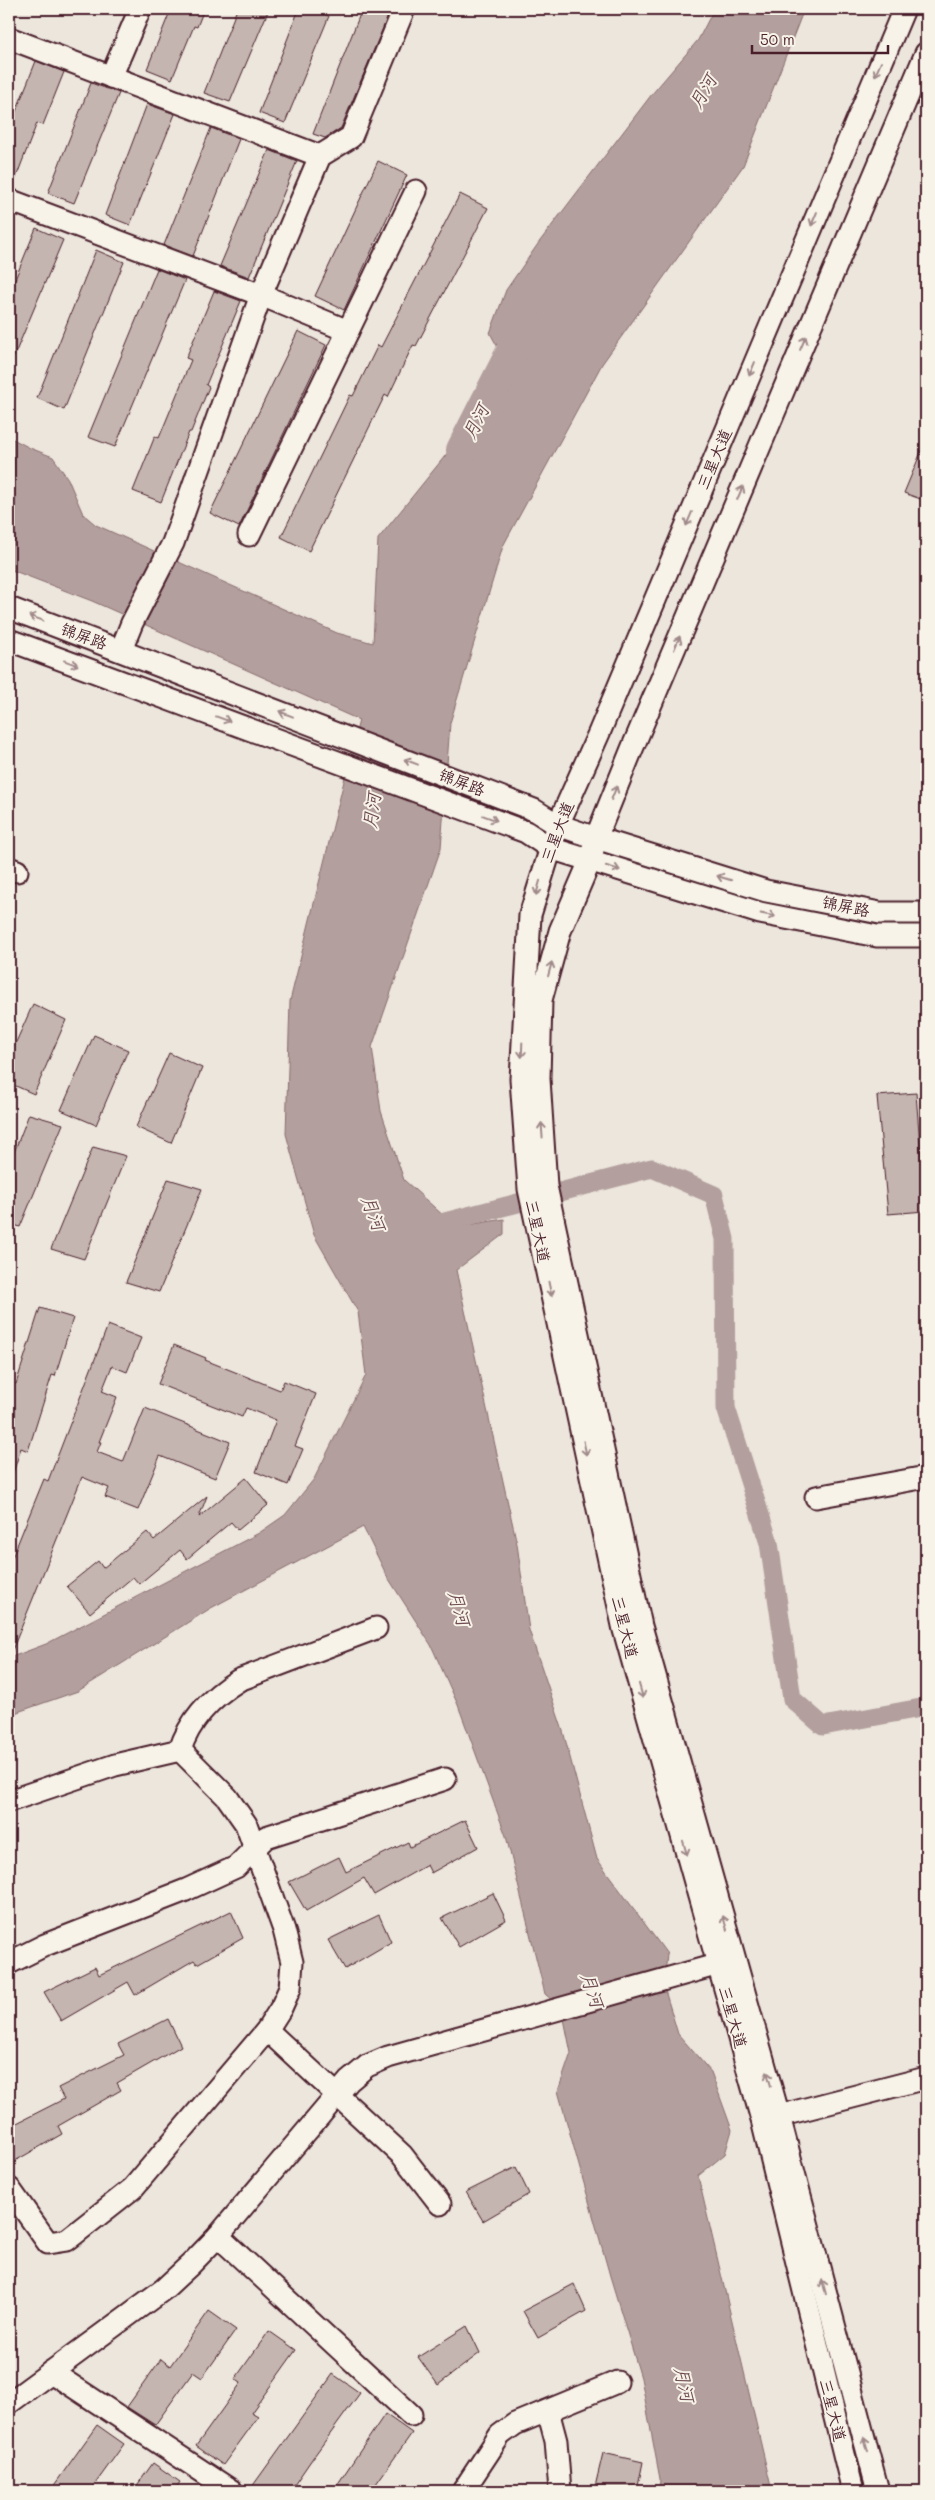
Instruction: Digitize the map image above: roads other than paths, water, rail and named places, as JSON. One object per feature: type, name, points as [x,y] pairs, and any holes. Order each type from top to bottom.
[{"type":"street","points":[[111,77],[140,9]]},
{"type":"street","points":[[121,650],[132,623],[173,543],[261,295],[320,156],[351,137],[404,9]]},
{"type":"street","name":"三星大道","points":[[878,2491],[726,1962],[641,1626],[542,1208],[521,1079],[530,915],[558,825],[599,733],[904,9]]},
{"type":"street","points":[[9,38],[320,156]]},
{"type":"street","name":"三星大道","points":[[537,1182],[541,1000],[560,931],[590,861],[596,838],[926,53]]},
{"type":"street","points":[[249,535],[416,191]]},
{"type":"street","points":[[9,200],[261,295],[348,331]]},
{"type":"street","name":"锦屏路","points":[[9,608],[534,810],[558,825],[596,838],[766,891],[880,913],[926,912]]},
{"type":"street","name":"锦屏路","points":[[9,640],[445,801],[526,832],[550,848],[590,861],[760,913],[877,936],[926,936]]},
{"type":"street","points":[[816,1497],[926,1477]]},
{"type":"street","points":[[9,1801],[115,1765],[180,1750],[205,1706],[233,1684],[376,1628]]},
{"type":"street","points":[[9,2188],[48,2243],[67,2240],[133,2188],[266,2030],[281,2008],[290,1988],[292,1962],[284,1930],[246,1824],[227,1797],[180,1750]]},
{"type":"street","points":[[9,1963],[45,1945],[186,1890],[236,1867],[266,1837],[445,1779]]},
{"type":"street","points":[[9,2403],[164,2289],[218,2236],[337,2095],[367,2066],[388,2057],[726,1962]]},
{"type":"street","points":[[266,2030],[402,2154],[440,2204]]},
{"type":"street","points":[[770,2118],[926,2078]]},
{"type":"street","name":"三星大道","points":[[770,2118],[853,2491]]},
{"type":"street","points":[[218,2236],[411,2415]]},
{"type":"street","points":[[51,2372],[232,2491]]},
{"type":"street","points":[[463,2491],[500,2435],[515,2424],[617,2382]]},
{"type":"street","points":[[548,2411],[556,2441],[560,2491]]},
{"type":"water","points":[[714,9],[804,9],[743,166],[602,364],[503,546],[450,723],[441,848],[372,1047],[381,1111],[404,1180],[456,1227],[504,1219],[504,1234],[456,1270],[517,1544],[529,1630],[563,1731],[597,1859],[667,1954],[664,1987],[678,2034],[711,2072],[732,2130],[725,2154],[698,2176],[772,2491],[659,2491],[660,2479],[641,2378],[558,2091],[571,2053],[562,2009],[545,1994],[506,1836],[458,1705],[431,1645],[387,1576],[363,1527],[211,1608],[78,1691],[9,1715],[9,1658],[46,1644],[259,1533],[285,1515],[314,1479],[366,1375],[358,1312],[314,1235],[286,1134],[290,1001],[359,720],[92,601],[9,569],[9,437],[53,457],[68,479],[83,514],[96,525],[337,633],[373,643],[378,539],[512,373],[490,333],[506,290],[540,241],[652,94],[698,40]]},
{"type":"waterway","name":"月河","points":[[462,450],[526,324]]},
{"type":"waterway","points":[[426,1223],[441,1223],[652,1168],[714,1195],[725,1239],[726,1408],[769,1543],[792,1699],[823,1726],[926,1707]]}]
